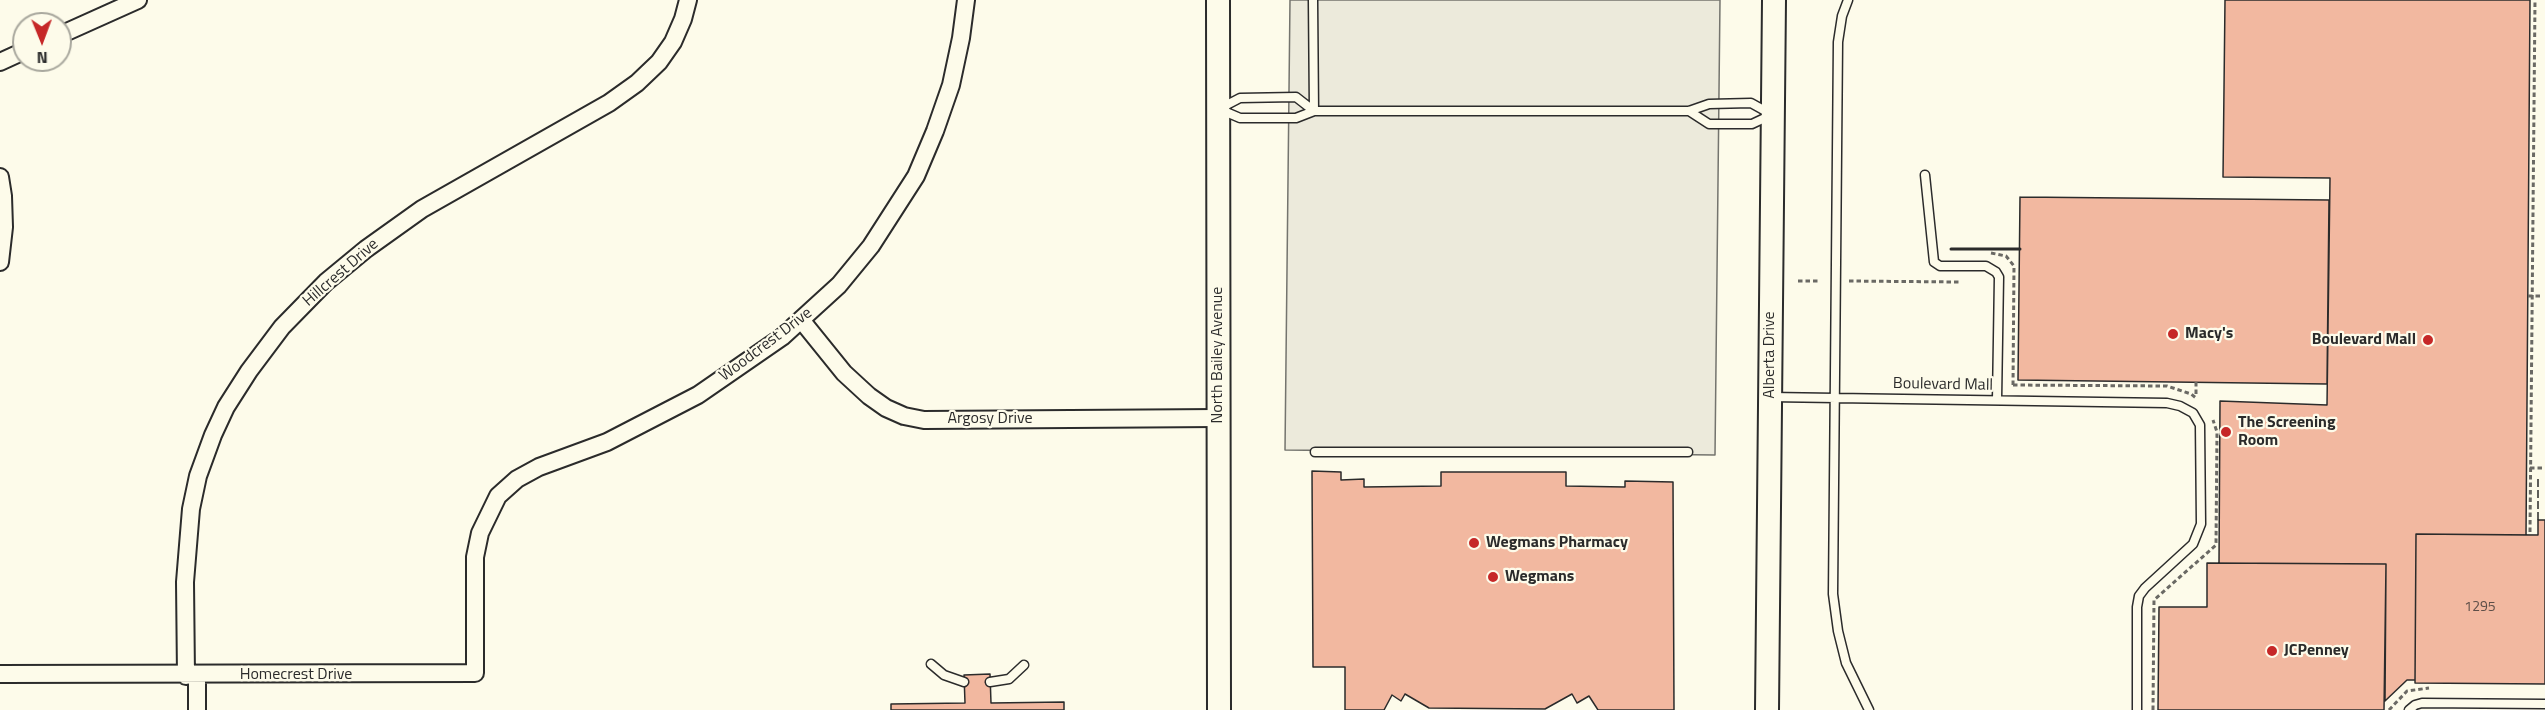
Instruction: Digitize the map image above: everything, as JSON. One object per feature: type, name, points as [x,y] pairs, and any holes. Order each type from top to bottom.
[{"type":"street","points":[[72,30],[138,0]]},
{"type":"street","name":"Hillcrest Drive","points":[[197,710],[191,676],[185,582],[191,510],[198,476],[213,435],[226,407],[249,371],[282,327],[326,282],[366,249],[422,210],[609,103],[637,83],[659,62],[673,42],[688,0]]},
{"type":"street","name":"Woodcrest Drive","points":[[475,557],[480,533],[488,513],[498,496],[517,479],[539,467],[607,442],[689,400],[741,368],[802,321],[839,285],[872,246],[916,176],[951,85],[966,0]]},
{"type":"street","name":"North Bailey Avenue","points":[[1218,0],[1219,710]]},
{"type":"street","name":"Alberta Drive","points":[[1767,710],[1774,0]]},
{"type":"street","points":[[0,177],[4,227],[0,262]]},
{"type":"street","name":"Argosy Drive","points":[[802,321],[822,348],[853,381],[886,408],[904,416],[924,420],[1218,418]]},
{"type":"street","name":"Homecrest Drive","points":[[0,674],[191,676],[475,674],[475,557]]},
{"type":"lane","points":[[1313,0],[1314,111]]},
{"type":"lane","points":[[1848,0],[1842,16],[1838,42],[1835,607],[1846,663],[1869,710]]},
{"type":"lane","points":[[1219,109],[1240,98],[1296,98],[1314,111]]},
{"type":"lane","points":[[1219,109],[1240,118],[1296,118],[1314,111],[1689,111],[1709,104],[1751,103],[1772,115]]},
{"type":"lane","points":[[1689,111],[1709,124],[1752,124],[1772,115]]},
{"type":"lane","points":[[1925,175],[1934,262],[1940,266],[1986,266],[1996,272],[1999,277],[1997,400]]},
{"type":"lane","name":"Boulevard Mall","points":[[1770,397],[2167,402],[2193,413],[2200,425],[2201,524],[2199,534],[2186,551],[2139,596],[2137,710]]},
{"type":"lane","points":[[1315,452],[1688,452]]},
{"type":"lane","points":[[931,664],[944,675],[964,682]]},
{"type":"lane","points":[[990,682],[1009,679],[1024,665]]},
{"type":"lane","points":[[2409,710],[2422,703],[2545,704]]},
{"type":"path","points":[[2530,532],[2530,296],[2535,0]]},
{"type":"path","points":[[1798,281],[1818,281]]},
{"type":"path","points":[[1849,281],[1960,282]]},
{"type":"path","points":[[2014,288],[2019,288]]},
{"type":"path","points":[[2530,296],[2540,296]]},
{"type":"path","points":[[2013,385],[2167,386],[2191,394],[2196,400],[2196,382]]},
{"type":"path","points":[[2153,710],[2154,600],[2216,545],[2217,432],[2212,418]]},
{"type":"path","points":[[2530,468],[2545,468]]},
{"type":"path","points":[[2398,689],[2405,697]]},
{"type":"path","points":[[2153,696],[2159,696]]},
{"type":"shaded area","points":[[1290,0],[1720,0],[1715,455],[1285,450]]},
{"type":"building","name":"Boulevard Mall","points":[[2225,0],[2530,0],[2526,535],[2416,534],[2415,680],[2407,680],[2385,701],[2386,564],[2219,563],[2220,401],[2327,405],[2330,178],[2223,177]]},
{"type":"building","name":"Macy's","points":[[2020,197],[2329,200],[2327,384],[2018,380]]},
{"type":"building","name":"Wegmans","points":[[1312,471],[1341,472],[1341,480],[1364,479],[1364,487],[1441,486],[1441,472],[1566,472],[1566,486],[1625,487],[1625,481],[1673,482],[1674,710],[1598,710],[1589,696],[1577,703],[1572,694],[1545,709],[1429,708],[1405,694],[1401,701],[1392,695],[1384,710],[1345,710],[1345,667],[1313,667]]},
{"type":"building","points":[[2538,520],[2545,520],[2545,684],[2415,683],[2416,534],[2538,535]]},
{"type":"building","name":"JCPenney","points":[[2207,563],[2386,564],[2384,710],[2158,710],[2159,607],[2207,607]]},
{"type":"building","points":[[990,674],[991,703],[1064,702],[1064,710],[891,710],[891,704],[965,703],[964,675]]},
{"type":"fence","points":[[2538,476],[2538,520]]},
{"type":"wall","points":[[1951,249],[2020,249]]},
{"type":"place","name":"Macy's","points":[[2173,334]]},
{"type":"place","name":"Boulevard Mall","points":[[2428,340]]},
{"type":"place","name":"The Screening Room","points":[[2226,432]]},
{"type":"place","name":"Wegmans Pharmacy","points":[[1474,543]]},
{"type":"place","name":"Wegmans","points":[[1493,577]]},
{"type":"place","name":"JCPenney","points":[[2272,651]]}]
